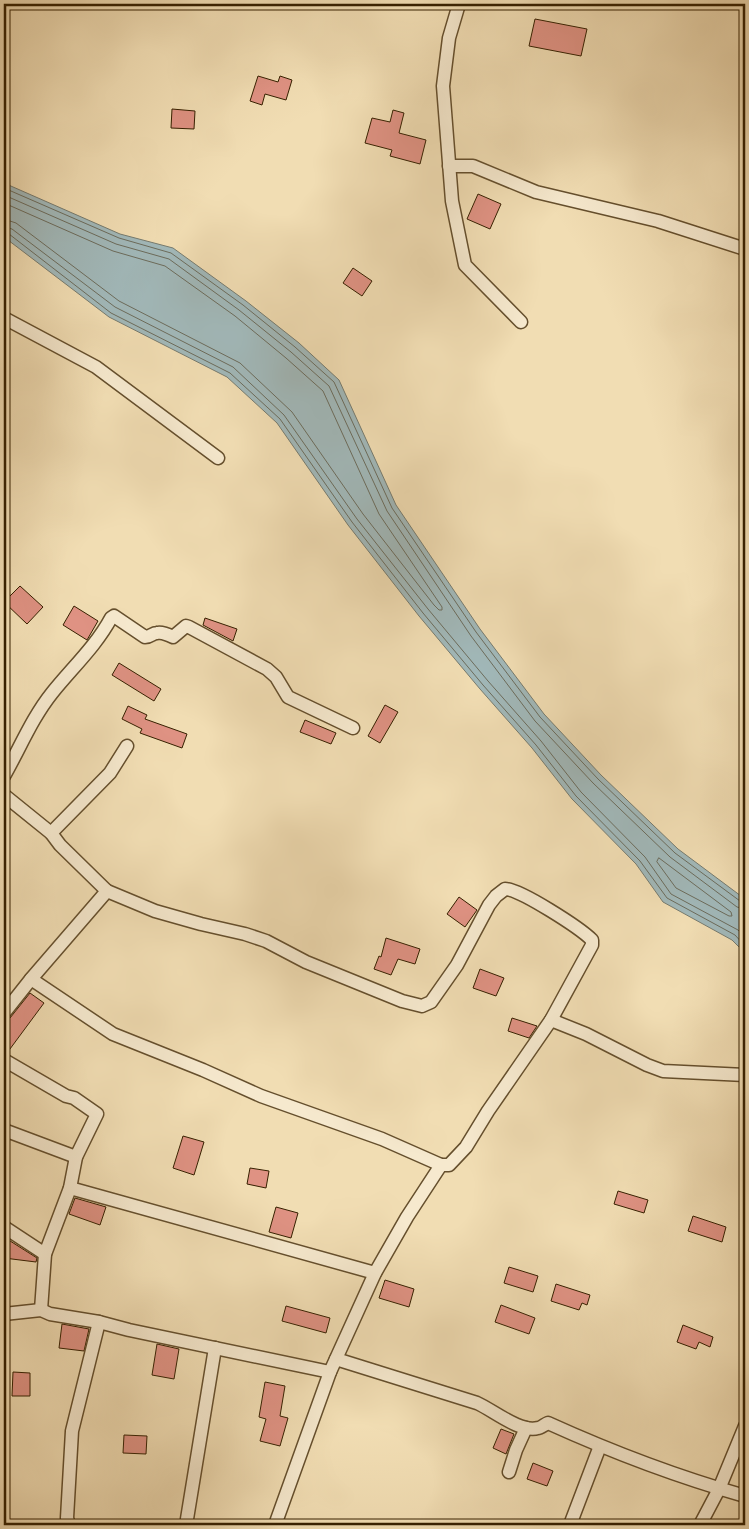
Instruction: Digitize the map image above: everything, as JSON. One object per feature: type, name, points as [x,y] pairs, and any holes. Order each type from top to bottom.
[{"type":"street","points":[[459,4],[448,38],[443,86],[452,202],[465,265],[521,322]]},
{"type":"street","points":[[450,166],[473,166],[536,192],[658,221],[745,249]]},
{"type":"street","points":[[4,318],[96,367],[218,458]]},
{"type":"street","points":[[4,776],[30,725],[52,693],[77,666],[114,616],[145,637],[150,637],[159,632],[173,637],[186,626],[189,627],[267,669],[276,676],[288,697],[353,728]]},
{"type":"street","points":[[51,833],[110,773],[127,746]]},
{"type":"street","points":[[4,795],[51,833],[60,845],[107,891],[155,911],[266,941],[306,962],[402,1001],[422,1006],[431,1002],[457,965],[496,896],[502,891],[509,889],[531,900],[592,940],[592,945],[552,1020],[488,1111],[466,1147],[449,1165],[441,1165],[382,1139],[261,1096],[203,1070],[113,1034],[31,978]]},
{"type":"street","points":[[4,1013],[31,978],[107,891]]},
{"type":"street","points":[[552,1020],[586,1034],[647,1065],[663,1070],[745,1076]]},
{"type":"street","points":[[4,1060],[66,1096],[74,1098],[97,1114],[76,1156],[70,1188],[45,1254],[41,1310]]},
{"type":"street","points":[[4,1130],[76,1156]]},
{"type":"street","points":[[275,1525],[330,1372],[375,1273],[407,1217],[441,1165]]},
{"type":"street","points":[[70,1188],[375,1273]]},
{"type":"street","points":[[4,1227],[45,1254]]},
{"type":"street","points":[[4,1314],[41,1310],[50,1314],[99,1322],[330,1372]]},
{"type":"street","points":[[69,1525],[67,1518],[72,1431],[99,1322]]},
{"type":"street","points":[[186,1525],[215,1348]]},
{"type":"street","points":[[336,1359],[486,1407],[495,1415],[526,1428],[539,1428],[548,1423],[600,1446],[719,1489],[745,1496]]},
{"type":"street","points":[[700,1525],[719,1489],[745,1426]]},
{"type":"street","points":[[509,1472],[526,1428]]},
{"type":"street","points":[[570,1525],[600,1446]]},
{"type":"water","points":[[4,183],[120,234],[173,248],[246,301],[299,343],[339,380],[396,505],[480,629],[544,714],[601,775],[678,849],[745,899],[745,953],[732,940],[663,902],[636,864],[572,799],[532,748],[419,616],[348,525],[277,423],[227,377],[109,317],[4,237]]},
{"type":"building","points":[[535,19],[587,29],[581,56],[529,46]]},
{"type":"building","points":[[258,76],[278,82],[280,76],[292,80],[286,100],[265,94],[262,105],[250,101]]},
{"type":"building","points":[[172,109],[195,111],[194,129],[171,128]]},
{"type":"building","points":[[393,110],[404,113],[399,133],[426,140],[420,164],[390,156],[392,150],[365,143],[372,118],[390,122]]},
{"type":"building","points":[[478,194],[501,204],[490,229],[467,219]]},
{"type":"building","points":[[353,268],[372,281],[362,296],[343,283]]},
{"type":"building","points":[[20,586],[43,607],[27,624],[4,602]]},
{"type":"building","points":[[74,606],[98,621],[87,640],[63,625]]},
{"type":"building","points":[[205,618],[237,629],[233,641],[203,625]]},
{"type":"building","points":[[119,663],[161,689],[154,701],[112,675]]},
{"type":"building","points":[[385,705],[398,712],[380,743],[368,736]]},
{"type":"building","points":[[128,706],[147,715],[145,719],[187,734],[182,748],[140,733],[142,729],[122,719]]},
{"type":"building","points":[[305,720],[336,733],[331,744],[300,732]]},
{"type":"building","points":[[459,897],[477,910],[465,927],[447,914]]},
{"type":"building","points":[[386,938],[420,949],[415,964],[398,959],[391,975],[374,969],[379,956],[381,957]]},
{"type":"building","points":[[480,969],[504,978],[496,996],[473,988]]},
{"type":"building","points":[[30,993],[44,1003],[7,1053],[4,1052],[4,1021],[10,1018]]},
{"type":"building","points":[[512,1018],[537,1026],[529,1038],[508,1031]]},
{"type":"building","points":[[183,1136],[204,1142],[194,1175],[173,1168]]},
{"type":"building","points":[[250,1168],[269,1171],[266,1188],[247,1184]]},
{"type":"building","points":[[618,1191],[648,1200],[644,1213],[614,1204]]},
{"type":"building","points":[[75,1198],[106,1207],[100,1225],[69,1214]]},
{"type":"building","points":[[276,1207],[298,1213],[291,1238],[269,1232]]},
{"type":"building","points":[[693,1216],[726,1227],[722,1242],[688,1231]]},
{"type":"building","points":[[4,1238],[37,1258],[36,1262],[4,1258]]},
{"type":"building","points":[[509,1267],[538,1276],[533,1292],[504,1283]]},
{"type":"building","points":[[385,1280],[414,1289],[409,1307],[379,1298]]},
{"type":"building","points":[[556,1284],[590,1295],[587,1305],[582,1303],[579,1310],[551,1301]]},
{"type":"building","points":[[501,1305],[535,1318],[529,1334],[495,1322]]},
{"type":"building","points":[[286,1306],[330,1318],[326,1333],[282,1321]]},
{"type":"building","points":[[62,1324],[89,1329],[84,1351],[59,1348]]},
{"type":"building","points":[[683,1325],[713,1337],[710,1347],[699,1342],[696,1349],[677,1342]]},
{"type":"building","points":[[157,1344],[179,1349],[174,1379],[152,1375]]},
{"type":"building","points":[[13,1372],[30,1373],[30,1396],[12,1396]]},
{"type":"building","points":[[265,1382],[285,1386],[280,1416],[288,1418],[280,1446],[260,1441],[266,1419],[259,1417]]},
{"type":"building","points":[[501,1429],[514,1434],[506,1454],[493,1448]]},
{"type":"building","points":[[124,1435],[147,1436],[146,1454],[123,1453]]},
{"type":"building","points":[[533,1463],[553,1471],[547,1486],[527,1479]]}]
